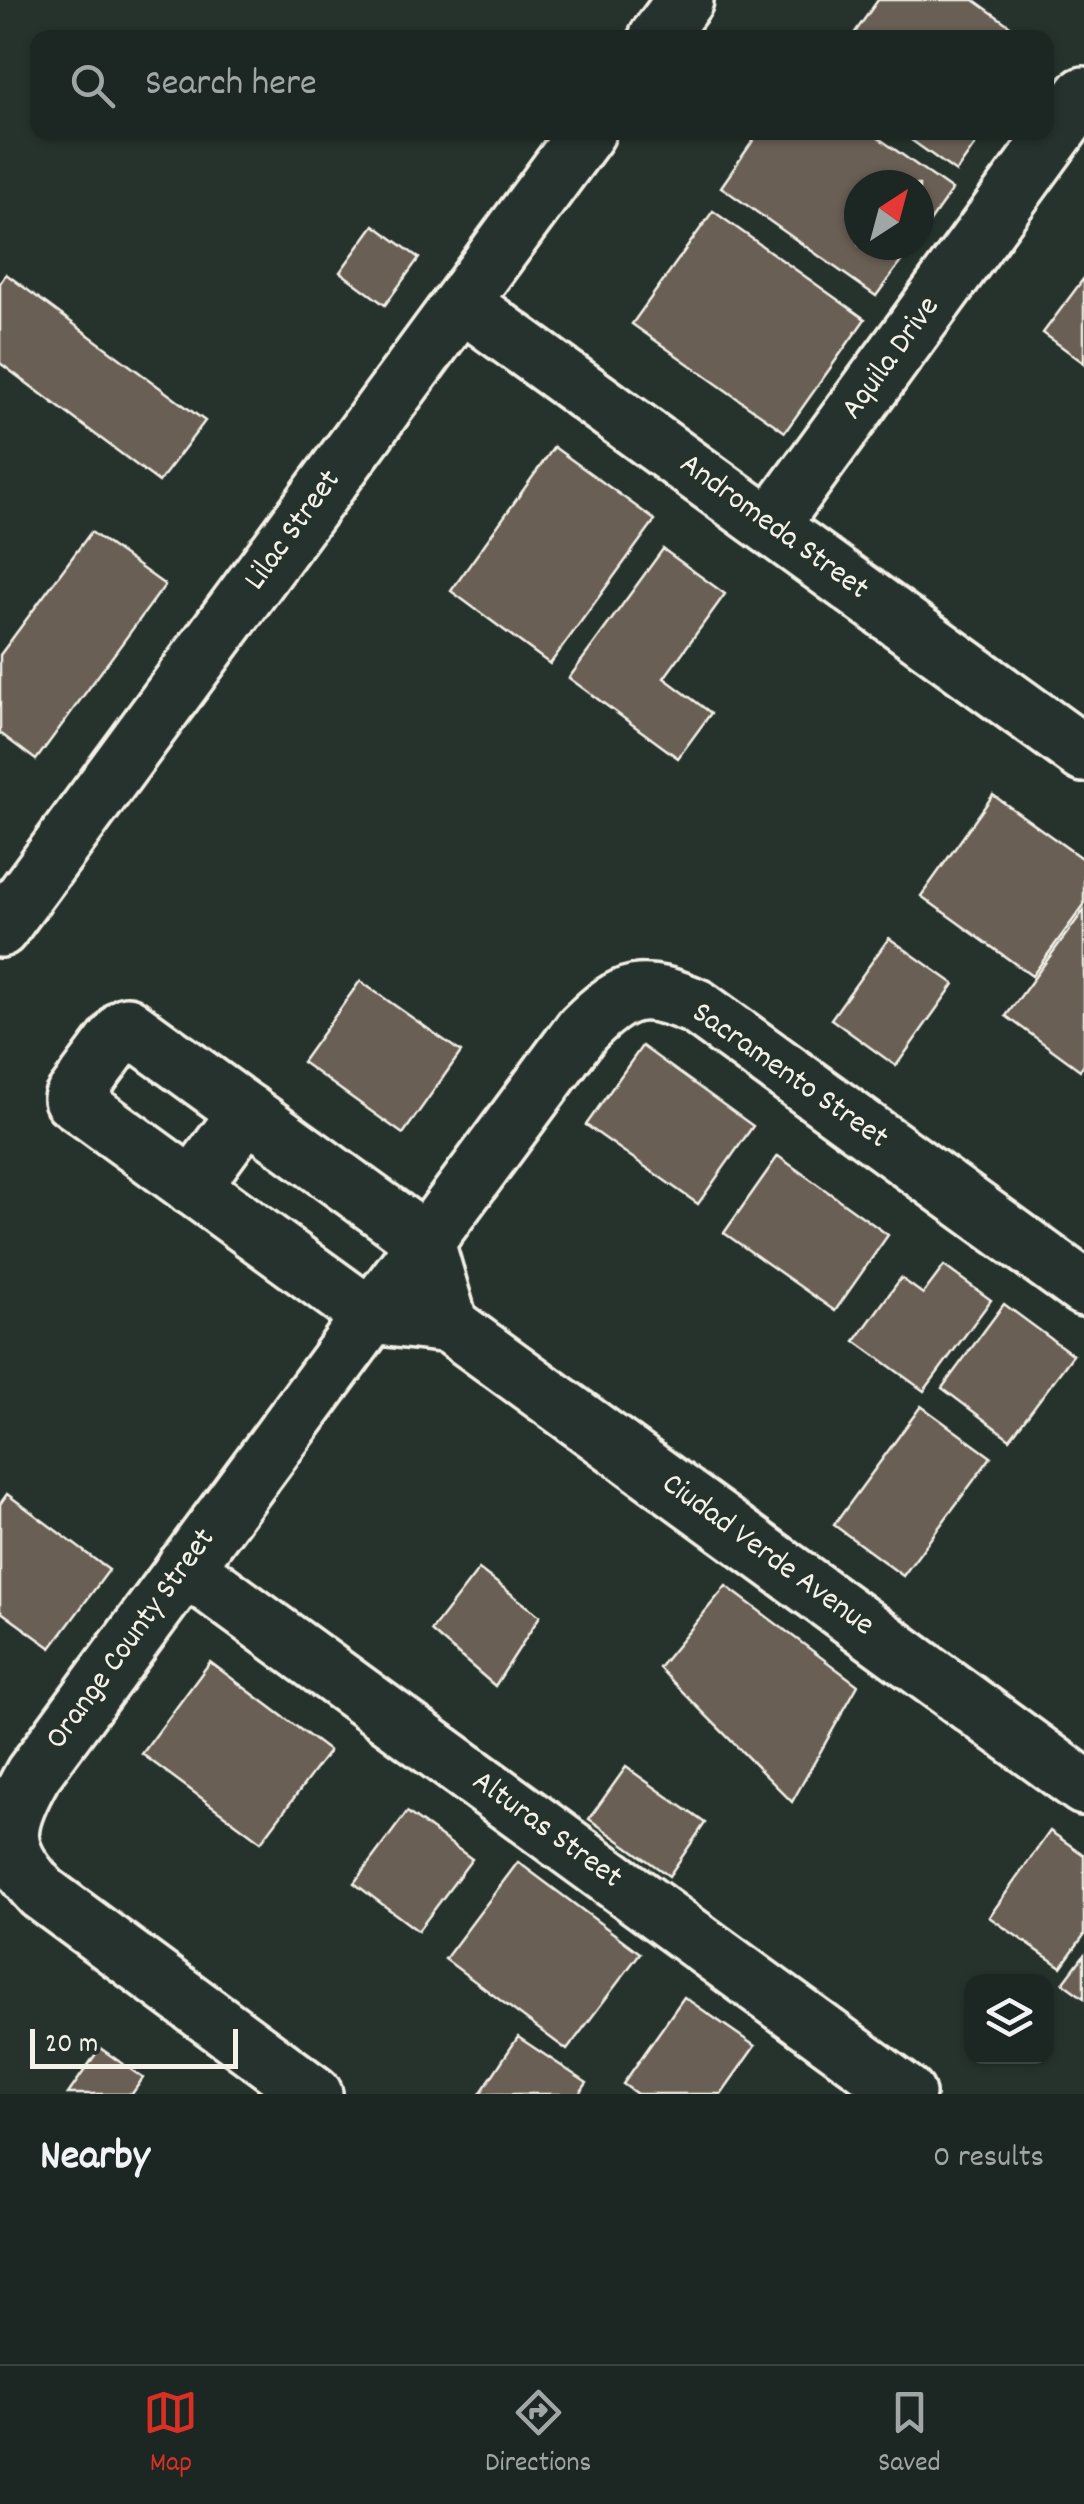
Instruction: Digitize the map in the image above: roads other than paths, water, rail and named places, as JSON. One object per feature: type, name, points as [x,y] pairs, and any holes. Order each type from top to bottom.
[{"type":"street","points":[[663,30],[684,0]]},
{"type":"street","name":"Aquila Drive","points":[[1054,137],[1084,96]]},
{"type":"street","name":"Lilac Street","points":[[7,906],[581,140]]},
{"type":"street","name":"Aquila Drive","points":[[770,526],[1052,140]]},
{"type":"street","name":"Andromeda Street","points":[[462,303],[1084,754]]},
{"type":"street","name":"Sacramento Street","points":[[370,1316],[583,1029],[608,1004],[637,990],[664,993],[696,1007],[1084,1288]]},
{"type":"street","name":"Ciudad Verde Avenue","points":[[426,1242],[127,1025],[72,1099],[370,1316],[450,1325],[1084,1788]]},
{"type":"street","points":[[192,1187],[247,1112]]},
{"type":"street","points":[[426,1242],[450,1325]]},
{"type":"street","name":"Orange County Street","points":[[314,2094],[42,1893],[14,1866],[6,1835],[34,1774],[370,1316]]},
{"type":"street","name":"Alturas Street","points":[[185,1567],[906,2094]]}]
